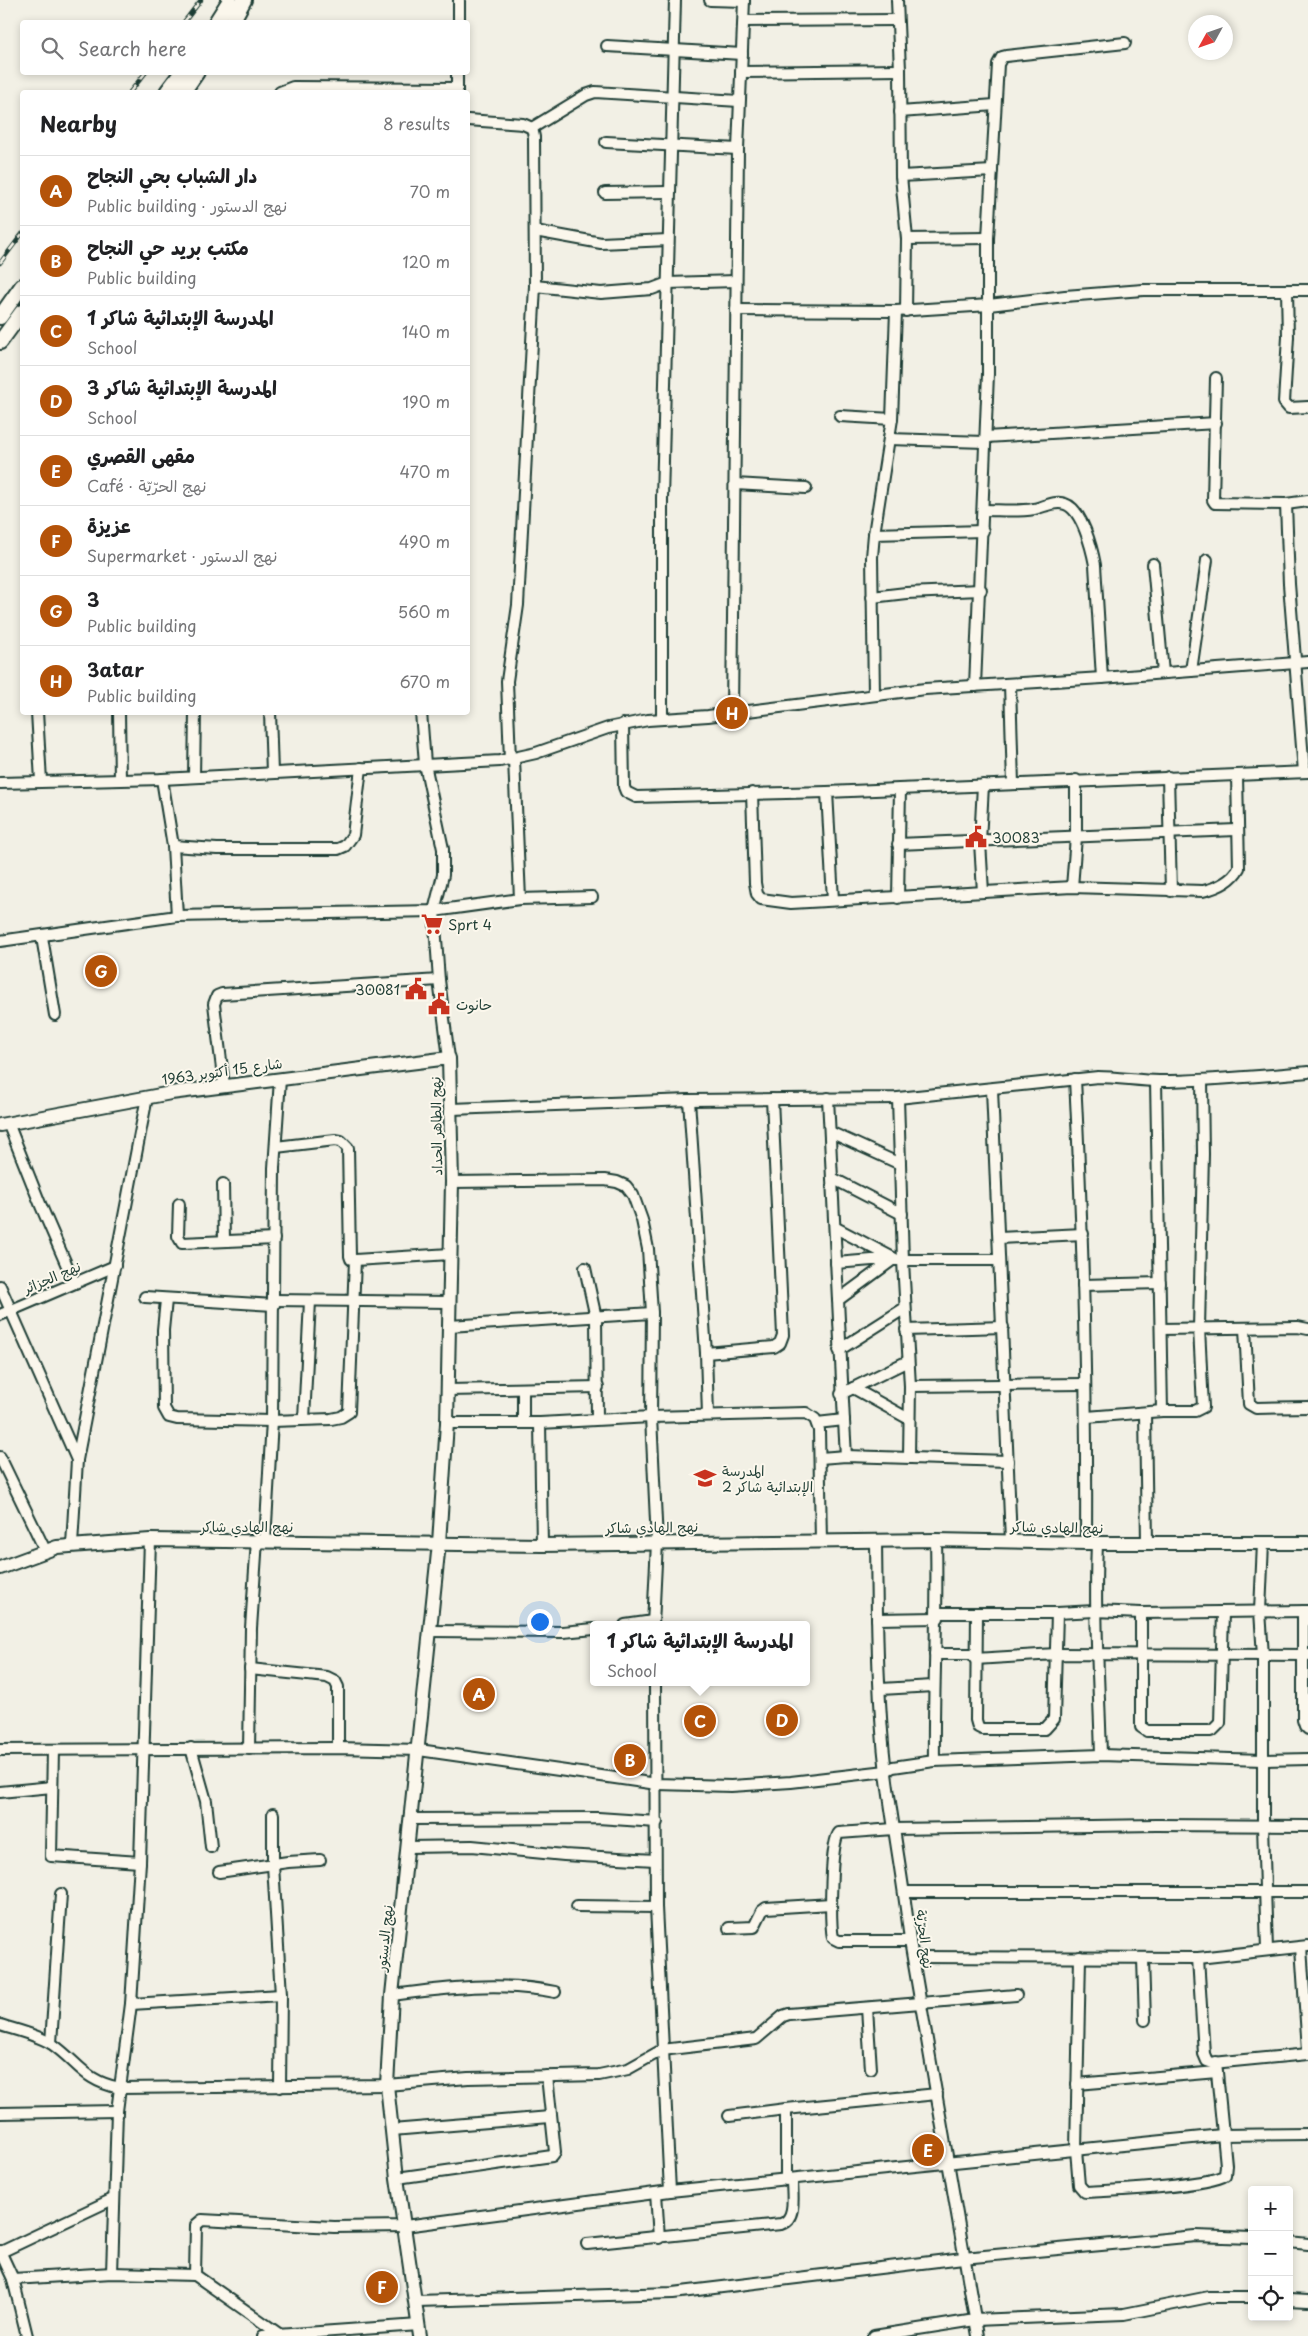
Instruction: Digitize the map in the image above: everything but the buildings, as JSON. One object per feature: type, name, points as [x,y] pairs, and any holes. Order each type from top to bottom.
[{"type":"main road","points":[[217,20],[230,0]]},
{"type":"main road","points":[[233,20],[244,0]]},
{"type":"main road","points":[[168,90],[180,75]]},
{"type":"main road","points":[[184,90],[195,75]]},
{"type":"main road","points":[[0,317],[20,292]]},
{"type":"main road","points":[[0,342],[20,315]]},
{"type":"street","points":[[458,20],[459,0]]},
{"type":"street","points":[[662,719],[662,516],[672,49],[675,0]]},
{"type":"street","points":[[710,0],[744,1],[738,149],[732,713]]},
{"type":"street","points":[[874,694],[872,597],[874,534],[892,419],[907,239],[901,176],[897,0]]},
{"type":"street","points":[[744,21],[897,20]]},
{"type":"street","points":[[975,686],[984,510],[989,305],[988,238],[998,64],[1002,57],[1125,43]]},
{"type":"street","points":[[607,46],[742,54]]},
{"type":"street","points":[[741,72],[900,70]]},
{"type":"street","points":[[286,90],[293,88],[332,90],[457,90],[457,75]]},
{"type":"street","points":[[532,128],[592,93],[739,102]]},
{"type":"street","points":[[900,112],[995,105]]},
{"type":"street","points":[[470,120],[523,124],[532,128]]},
{"type":"street","points":[[520,899],[507,681],[518,605],[535,286],[534,137],[532,128]]},
{"type":"street","points":[[606,142],[738,149]]},
{"type":"street","points":[[901,176],[992,171]]},
{"type":"street","points":[[605,193],[669,192]]},
{"type":"street","points":[[535,231],[600,243],[668,240]]},
{"type":"street","points":[[907,239],[988,238]]},
{"type":"street","points":[[535,286],[601,293],[652,289],[668,283],[736,281]]},
{"type":"street","points":[[736,310],[901,311],[989,305],[1065,296],[1143,290],[1308,290]]},
{"type":"street","points":[[1287,290],[1288,337],[1284,402],[1289,408],[1308,407]]},
{"type":"street","points":[[1216,378],[1213,500],[1215,503],[1286,504],[1308,501]]},
{"type":"street","points":[[840,416],[892,419]]},
{"type":"street","points":[[889,439],[985,439],[1216,423]]},
{"type":"street","points":[[735,484],[806,488]]},
{"type":"street","points":[[984,510],[1031,510],[1062,503],[1068,505],[1080,520],[1092,548],[1095,565],[1102,678]]},
{"type":"street","points":[[624,724],[624,787],[630,796],[670,797],[827,792],[1076,780],[1237,776],[1306,772],[1286,545],[1286,504]]},
{"type":"street","points":[[874,534],[983,532]]},
{"type":"street","points":[[1191,671],[1207,560]]},
{"type":"street","points":[[1153,564],[1163,673]]},
{"type":"street","points":[[872,597],[906,593],[981,590]]},
{"type":"street","points":[[0,783],[162,779],[512,760],[624,724],[662,719],[732,713],[874,694],[1308,662]]},
{"type":"street","points":[[1010,684],[1013,784]]},
{"type":"street","points":[[38,715],[41,781]]},
{"type":"street","points":[[119,715],[120,780]]},
{"type":"street","points":[[194,777],[195,715]]},
{"type":"street","points":[[270,715],[272,773]]},
{"type":"street","name":"نهج الطاهر الحداد","points":[[421,715],[425,764],[444,855],[442,875],[434,911],[439,980],[449,1058],[452,1109],[447,1423],[439,1543]]},
{"type":"street","points":[[172,846],[209,849],[338,849],[345,846],[353,835],[361,768]]},
{"type":"street","points":[[752,794],[755,883],[757,894],[761,899],[771,902],[898,898],[1072,886],[1171,891],[1211,889],[1219,886],[1236,872],[1240,862],[1236,830],[1237,776]]},
{"type":"street","points":[[1168,778],[1171,832],[1171,891]]},
{"type":"street","points":[[162,779],[172,846],[177,916]]},
{"type":"street","points":[[1072,886],[1076,837],[1076,780]]},
{"type":"street","points":[[983,785],[980,842],[983,892]]},
{"type":"street","points":[[898,898],[900,788]]},
{"type":"street","points":[[827,792],[833,900]]},
{"type":"street","points":[[898,844],[1236,830]]},
{"type":"street","points":[[0,941],[177,916],[434,911],[520,899],[592,897]]},
{"type":"street","points":[[42,936],[55,1015]]},
{"type":"street","points":[[224,1085],[214,1004],[217,996],[222,994],[439,980]]},
{"type":"street","name":"شارع 15 أكتوبر 1963","points":[[4,1124],[147,1097],[224,1085],[449,1058]]},
{"type":"street","points":[[452,1109],[689,1100],[898,1098],[1117,1076],[1156,1081],[1202,1080],[1308,1072]]},
{"type":"street","points":[[249,1749],[250,1670],[272,1421],[276,1147],[280,1079]]},
{"type":"street","points":[[1075,1079],[1083,1234],[1084,1384],[1087,1417],[1094,1611],[1098,1655],[1100,1755]]},
{"type":"street","points":[[1087,1417],[1162,1411],[1195,1411],[1203,1407],[1199,1328],[1203,1154],[1202,1080]]},
{"type":"street","points":[[1156,1081],[1162,1411]]},
{"type":"street","points":[[992,1089],[1006,1385],[1011,1541]]},
{"type":"street","points":[[72,1545],[78,1460],[147,1097]]},
{"type":"street","points":[[828,1098],[836,1228],[841,1394],[846,1456]]},
{"type":"street","points":[[898,1098],[902,1214],[897,1261],[905,1308],[910,1386],[909,1457]]},
{"type":"street","points":[[706,1353],[774,1347],[780,1343],[783,1336],[772,1099]]},
{"type":"street","points":[[689,1100],[706,1353],[708,1415]]},
{"type":"street","points":[[4,1124],[74,1282]]},
{"type":"street","points":[[830,1132],[900,1164]]},
{"type":"street","points":[[276,1147],[336,1140],[346,1144],[349,1154],[351,1259],[450,1254]]},
{"type":"street","points":[[832,1178],[902,1214]]},
{"type":"street","points":[[452,1182],[605,1180],[626,1186],[633,1194],[642,1220],[648,1249],[652,1312],[651,1417],[657,1542],[653,1621]]},
{"type":"street","points":[[223,1184],[224,1240]]},
{"type":"street","points":[[179,1204],[180,1242],[186,1244],[224,1240],[274,1239]]},
{"type":"street","points":[[836,1228],[897,1261]]},
{"type":"street","points":[[999,1238],[1083,1234]]},
{"type":"street","points":[[166,1300],[163,1330],[164,1408],[166,1414],[176,1418],[272,1421],[337,1419],[349,1412],[355,1260]]},
{"type":"street","points":[[836,1263],[872,1260],[999,1260]]},
{"type":"street","points":[[838,1300],[897,1261]]},
{"type":"street","name":"نهج الجزائر","points":[[0,1315],[115,1266]]},
{"type":"street","points":[[585,1268],[596,1318],[598,1419]]},
{"type":"street","points":[[1083,1285],[1160,1283]]},
{"type":"street","points":[[0,1286],[78,1460]]},
{"type":"street","points":[[144,1298],[274,1302],[353,1300],[448,1302]]},
{"type":"street","points":[[304,1419],[310,1301]]},
{"type":"street","points":[[839,1350],[905,1308]]},
{"type":"street","points":[[449,1326],[596,1318],[652,1312]]},
{"type":"street","points":[[906,1330],[1003,1327]]},
{"type":"street","points":[[1245,1328],[1249,1404],[1256,1408],[1308,1407]]},
{"type":"street","points":[[1161,1329],[1308,1329]]},
{"type":"street","points":[[841,1394],[908,1361]]},
{"type":"street","points":[[910,1386],[1084,1384]]},
{"type":"street","points":[[447,1390],[598,1387]]},
{"type":"street","points":[[854,1388],[909,1419]]},
{"type":"street","points":[[523,1389],[523,1423]]},
{"type":"street","points":[[447,1423],[540,1423],[598,1419],[799,1412],[811,1415],[818,1423],[821,1542]]},
{"type":"street","points":[[1145,1413],[1147,1542]]},
{"type":"street","points":[[818,1423],[844,1420]]},
{"type":"street","points":[[540,1423],[542,1545]]},
{"type":"street","points":[[820,1458],[846,1456],[1008,1460]]},
{"type":"street","points":[[0,1457],[45,1550]]},
{"type":"street","points":[[112,2273],[117,2111],[131,2004],[140,1862],[150,1540]]},
{"type":"street","name":"نهج الهادي شاكر","points":[[0,1568],[45,1550],[72,1545],[150,1540],[542,1545],[657,1542],[876,1542],[936,1540],[1091,1543],[1308,1543]]},
{"type":"street","points":[[934,1761],[933,1686],[938,1616],[936,1540]]},
{"type":"street","name":"نهج الحرّيّة","points":[[876,1542],[880,1689],[886,1771],[905,1892],[910,1942],[937,2094],[946,2163],[978,2336]]},
{"type":"street","name":"نهج الدستور","points":[[420,2331],[397,2178],[387,2085],[392,1995],[412,1819],[439,1543]]},
{"type":"street","points":[[1263,1543],[1260,1611],[1263,1656],[1263,1825],[1267,1950]]},
{"type":"street","points":[[877,1619],[1094,1611],[1141,1613],[1306,1611],[1303,1720],[1308,1729]]},
{"type":"street","points":[[1141,1613],[1140,1723],[1141,1727],[1147,1731],[1210,1730],[1218,1726],[1220,1717],[1224,1612]]},
{"type":"street","points":[[977,1614],[975,1656],[976,1720],[978,1727],[982,1729],[1045,1728],[1054,1719],[1056,1613]]},
{"type":"street","points":[[430,1630],[564,1632],[590,1629]]},
{"type":"street","points":[[935,1654],[975,1656],[1056,1654],[1142,1656],[1306,1655]]},
{"type":"street","points":[[250,1670],[326,1677],[335,1681],[338,1687],[338,1748]]},
{"type":"street","points":[[654,1686],[656,1907],[670,2191]]},
{"type":"street","points":[[880,1689],[933,1686]]},
{"type":"street","points":[[191,1748],[206,1801],[212,1847]]},
{"type":"street","points":[[0,1750],[338,1748],[419,1750],[656,1784],[731,1786],[791,1782],[886,1771],[893,1767],[934,1761],[1100,1755],[1264,1760],[1308,1759]]},
{"type":"street","points":[[53,1750],[51,1856],[140,1862]]},
{"type":"street","points":[[0,1792],[52,1787]]},
{"type":"street","points":[[273,1814],[273,1865],[281,1995],[280,2087]]},
{"type":"street","points":[[412,1819],[598,1818],[656,1822]]},
{"type":"street","points":[[910,1942],[836,1940],[832,1935],[831,1904],[836,1836],[843,1832],[894,1829],[1308,1826]]},
{"type":"street","points":[[408,1846],[472,1846],[564,1856],[656,1860]]},
{"type":"street","points":[[219,1872],[288,1862],[320,1860]]},
{"type":"street","points":[[905,1892],[1308,1892]]},
{"type":"street","points":[[51,2043],[62,1894]]},
{"type":"street","points":[[729,1928],[754,1927],[762,1911],[766,1908],[831,1904]]},
{"type":"street","points":[[577,1906],[656,1907]]},
{"type":"street","points":[[913,1957],[1198,1958],[1305,1946],[1308,2052],[1216,2067],[1077,2084]]},
{"type":"street","points":[[1080,1957],[1076,2150],[1081,2190],[1085,2192],[1182,2184],[1222,2177],[1226,2171],[1226,2165],[1216,2067]]},
{"type":"street","points":[[1198,1958],[1204,2054],[1207,2061],[1216,2067]]},
{"type":"street","points":[[1143,1959],[1146,2020]]},
{"type":"street","points":[[392,1995],[481,1987],[526,1988],[555,1992]]},
{"type":"street","points":[[131,2004],[281,1995]]},
{"type":"street","points":[[0,2025],[51,2043],[93,2079],[120,2088],[387,2085],[468,2078],[615,2073],[641,2063],[662,2050],[756,2039],[783,2016],[789,2014],[1016,1995]]},
{"type":"street","points":[[867,2008],[871,2069]]},
{"type":"street","points":[[397,2178],[552,2156],[555,2152],[547,2076]]},
{"type":"street","points":[[729,2116],[937,2094]]},
{"type":"street","points":[[587,2244],[659,2238],[786,2222],[791,2215],[786,2109]]},
{"type":"street","points":[[0,2113],[117,2111]]},
{"type":"street","points":[[392,2130],[550,2117]]},
{"type":"street","points":[[195,2275],[196,2225],[202,2220],[334,2228],[405,2226],[670,2191],[1222,2135],[1308,2134]]},
{"type":"street","points":[[656,2193],[659,2238]]},
{"type":"street","points":[[26,2336],[13,2279],[1,2252],[113,2199]]},
{"type":"street","points":[[416,2301],[673,2293],[963,2258],[1195,2236],[1248,2238]]},
{"type":"street","points":[[1293,2242],[1308,2244]]},
{"type":"street","points":[[13,2279],[112,2273],[195,2275],[279,2334]]},
{"type":"street","points":[[874,2336],[975,2320],[1124,2314],[1209,2298],[1248,2297]]},
{"type":"street","points":[[1293,2300],[1308,2301]]},
{"type":"street","points":[[263,2336],[420,2331]]},
{"type":"railway","points":[[186,20],[201,0]]},
{"type":"railway","points":[[132,90],[144,75]]},
{"type":"railway","points":[[0,263],[20,237]]},
{"type":"place","name":"3atar","points":[[732,713]]},
{"type":"place","name":"30083","points":[[976,837]]},
{"type":"place","name":"Sprt 4","points":[[432,924]]},
{"type":"place","name":"3","points":[[101,971]]},
{"type":"place","name":"30081","points":[[416,989]]},
{"type":"place","name":"حانوت","points":[[439,1004]]},
{"type":"place","name":"المدرسة الإبتدائية شاكر 2","points":[[705,1478]]},
{"type":"place","name":"دار الشباب بحي النجاح","points":[[479,1694]]},
{"type":"place","name":"المدرسة الإبتدائية شاكر 3","points":[[782,1720]]},
{"type":"place","name":"المدرسة الإبتدائية شاكر 1","points":[[700,1721]]},
{"type":"place","name":"مكتب بريد حي النجاح","points":[[630,1760]]},
{"type":"place","name":"مقهى القصري","points":[[928,2150]]},
{"type":"place","name":"عزيزة","points":[[382,2287]]}]
